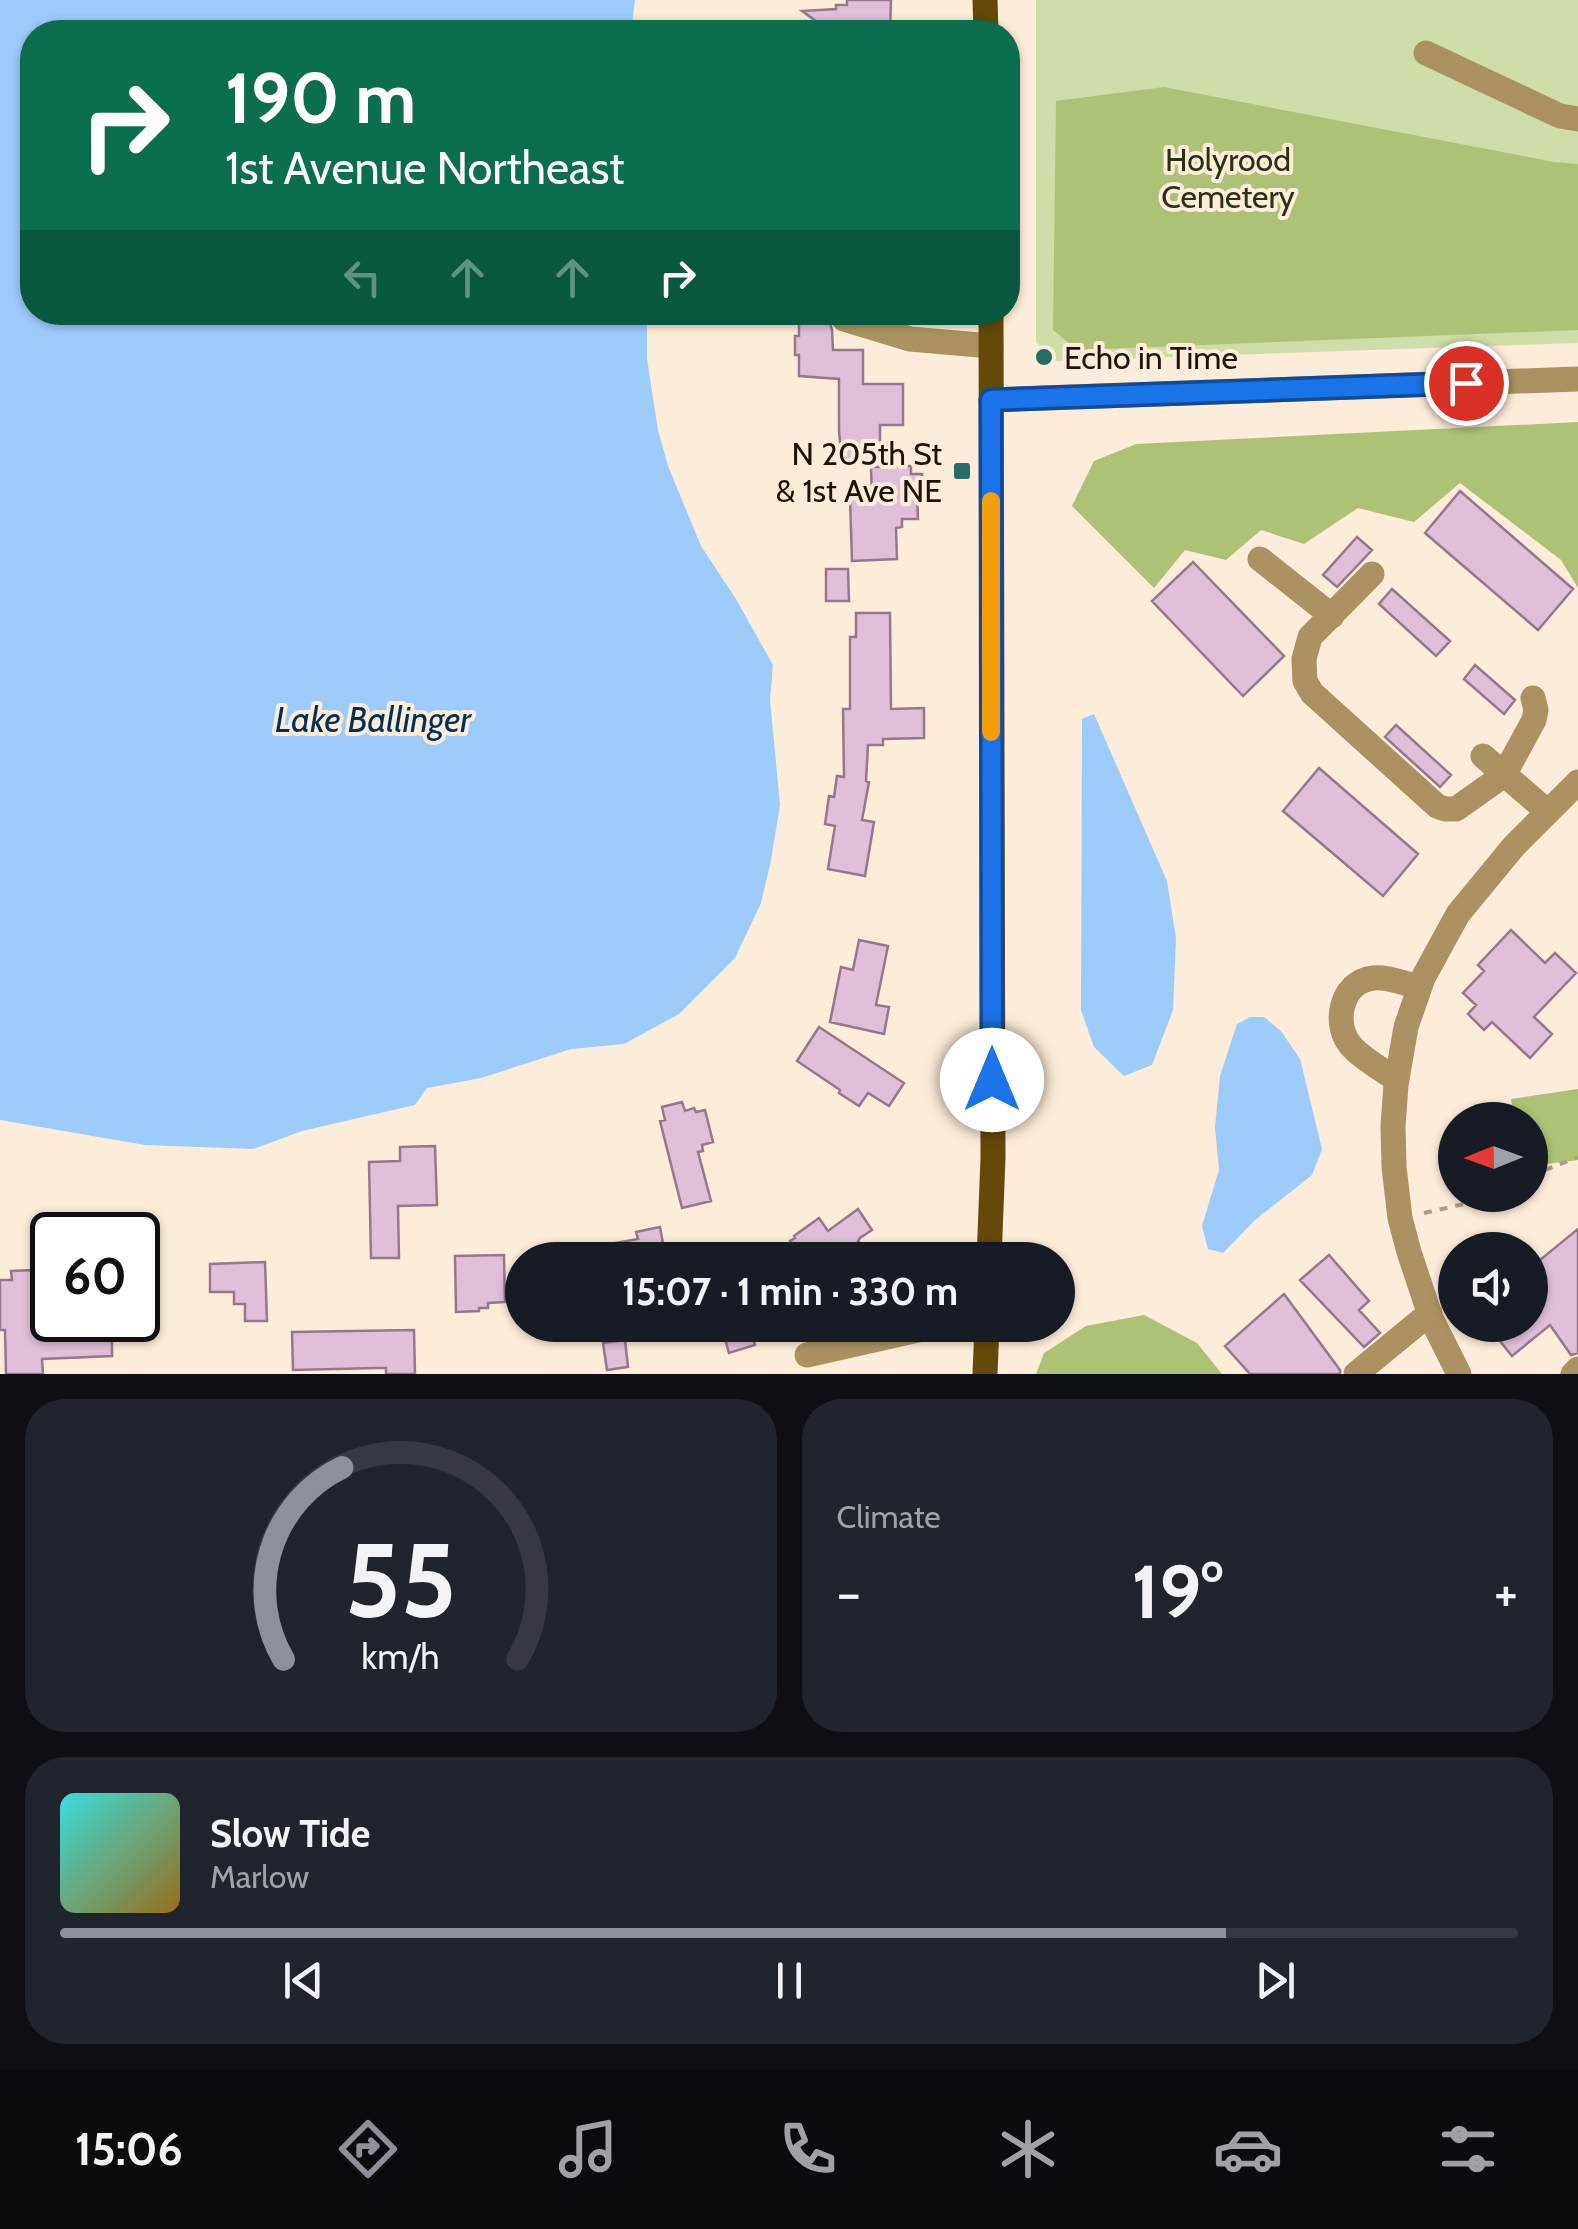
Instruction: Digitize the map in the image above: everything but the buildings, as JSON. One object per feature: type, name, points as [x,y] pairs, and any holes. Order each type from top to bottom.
[{"type":"main road","points":[[990,1242],[993,1158],[991,325]]},
{"type":"main road","points":[[984,1374],[986,1342]]},
{"type":"street","points":[[1426,53],[1560,116],[1578,119]]},
{"type":"street","points":[[864,325],[910,339],[991,346]]},
{"type":"street","points":[[991,400],[1578,379]]},
{"type":"street","points":[[1260,560],[1332,616]]},
{"type":"street","points":[[1372,574],[1310,637],[1304,659],[1305,681],[1312,693],[1437,806],[1456,809],[1504,775],[1534,720],[1532,698]]},
{"type":"street","points":[[1483,756],[1548,812]]},
{"type":"street","points":[[1459,1374],[1430,1313],[1400,1218],[1393,1126],[1406,1027],[1419,988],[1458,914],[1514,846],[1578,782]]},
{"type":"street","points":[[1397,1080],[1351,1047],[1342,1029],[1341,1008],[1354,987],[1374,978],[1419,988]]},
{"type":"street","points":[[1356,1374],[1430,1313]]},
{"type":"street","points":[[807,1354],[862,1342]]},
{"type":"path","points":[[1548,1169],[1578,1157]]},
{"type":"path","points":[[1400,1218],[1438,1210]]},
{"type":"green space","name":"Holyrood Cemetery","points":[[1036,0],[1578,0],[1578,343],[1055,361],[1036,342]]},
{"type":"green space","name":"Holyrood Cemetery","points":[[1164,87],[1578,164],[1578,330],[1077,350],[1053,330],[1056,101]]},
{"type":"green space","points":[[1578,422],[1578,588],[1561,560],[1460,483],[1414,522],[1358,508],[1304,544],[1261,530],[1226,560],[1185,550],[1154,588],[1072,506],[1094,461],[1136,444]]},
{"type":"green space","points":[[1578,1089],[1578,1160],[1548,1164],[1548,1102],[1511,1099]]},
{"type":"green space","points":[[1144,1315],[1197,1343],[1222,1374],[1036,1374],[1044,1353],[1061,1342],[1075,1342],[1075,1333],[1086,1326]]},
{"type":"water","name":"Lake Ballinger","points":[[0,0],[635,0],[632,20],[20,20],[20,325],[647,325],[647,359],[668,466],[701,546],[773,665],[770,700],[780,805],[761,903],[735,958],[679,1014],[624,1044],[571,1049],[481,1078],[427,1088],[415,1105],[302,1131],[253,1149],[145,1145],[0,1120]]},
{"type":"water","points":[[1094,714],[1167,881],[1176,938],[1173,1010],[1152,1065],[1124,1076],[1094,1047],[1081,1010],[1082,719]]},
{"type":"water","points":[[1250,1017],[1264,1017],[1281,1031],[1300,1059],[1322,1149],[1312,1175],[1255,1220],[1223,1253],[1208,1249],[1202,1226],[1219,1170],[1215,1127],[1220,1076],[1237,1024]]},
{"type":"slow traffic","points":[[991,501],[991,732]]},
{"type":"place","name":"Echo in Time","points":[[1044,357]]},
{"type":"place","name":"N 205th St & 1st Ave NE","points":[[962,471]]},
{"type":"route","points":[[992,1080],[991,400],[1466,383]]}]
